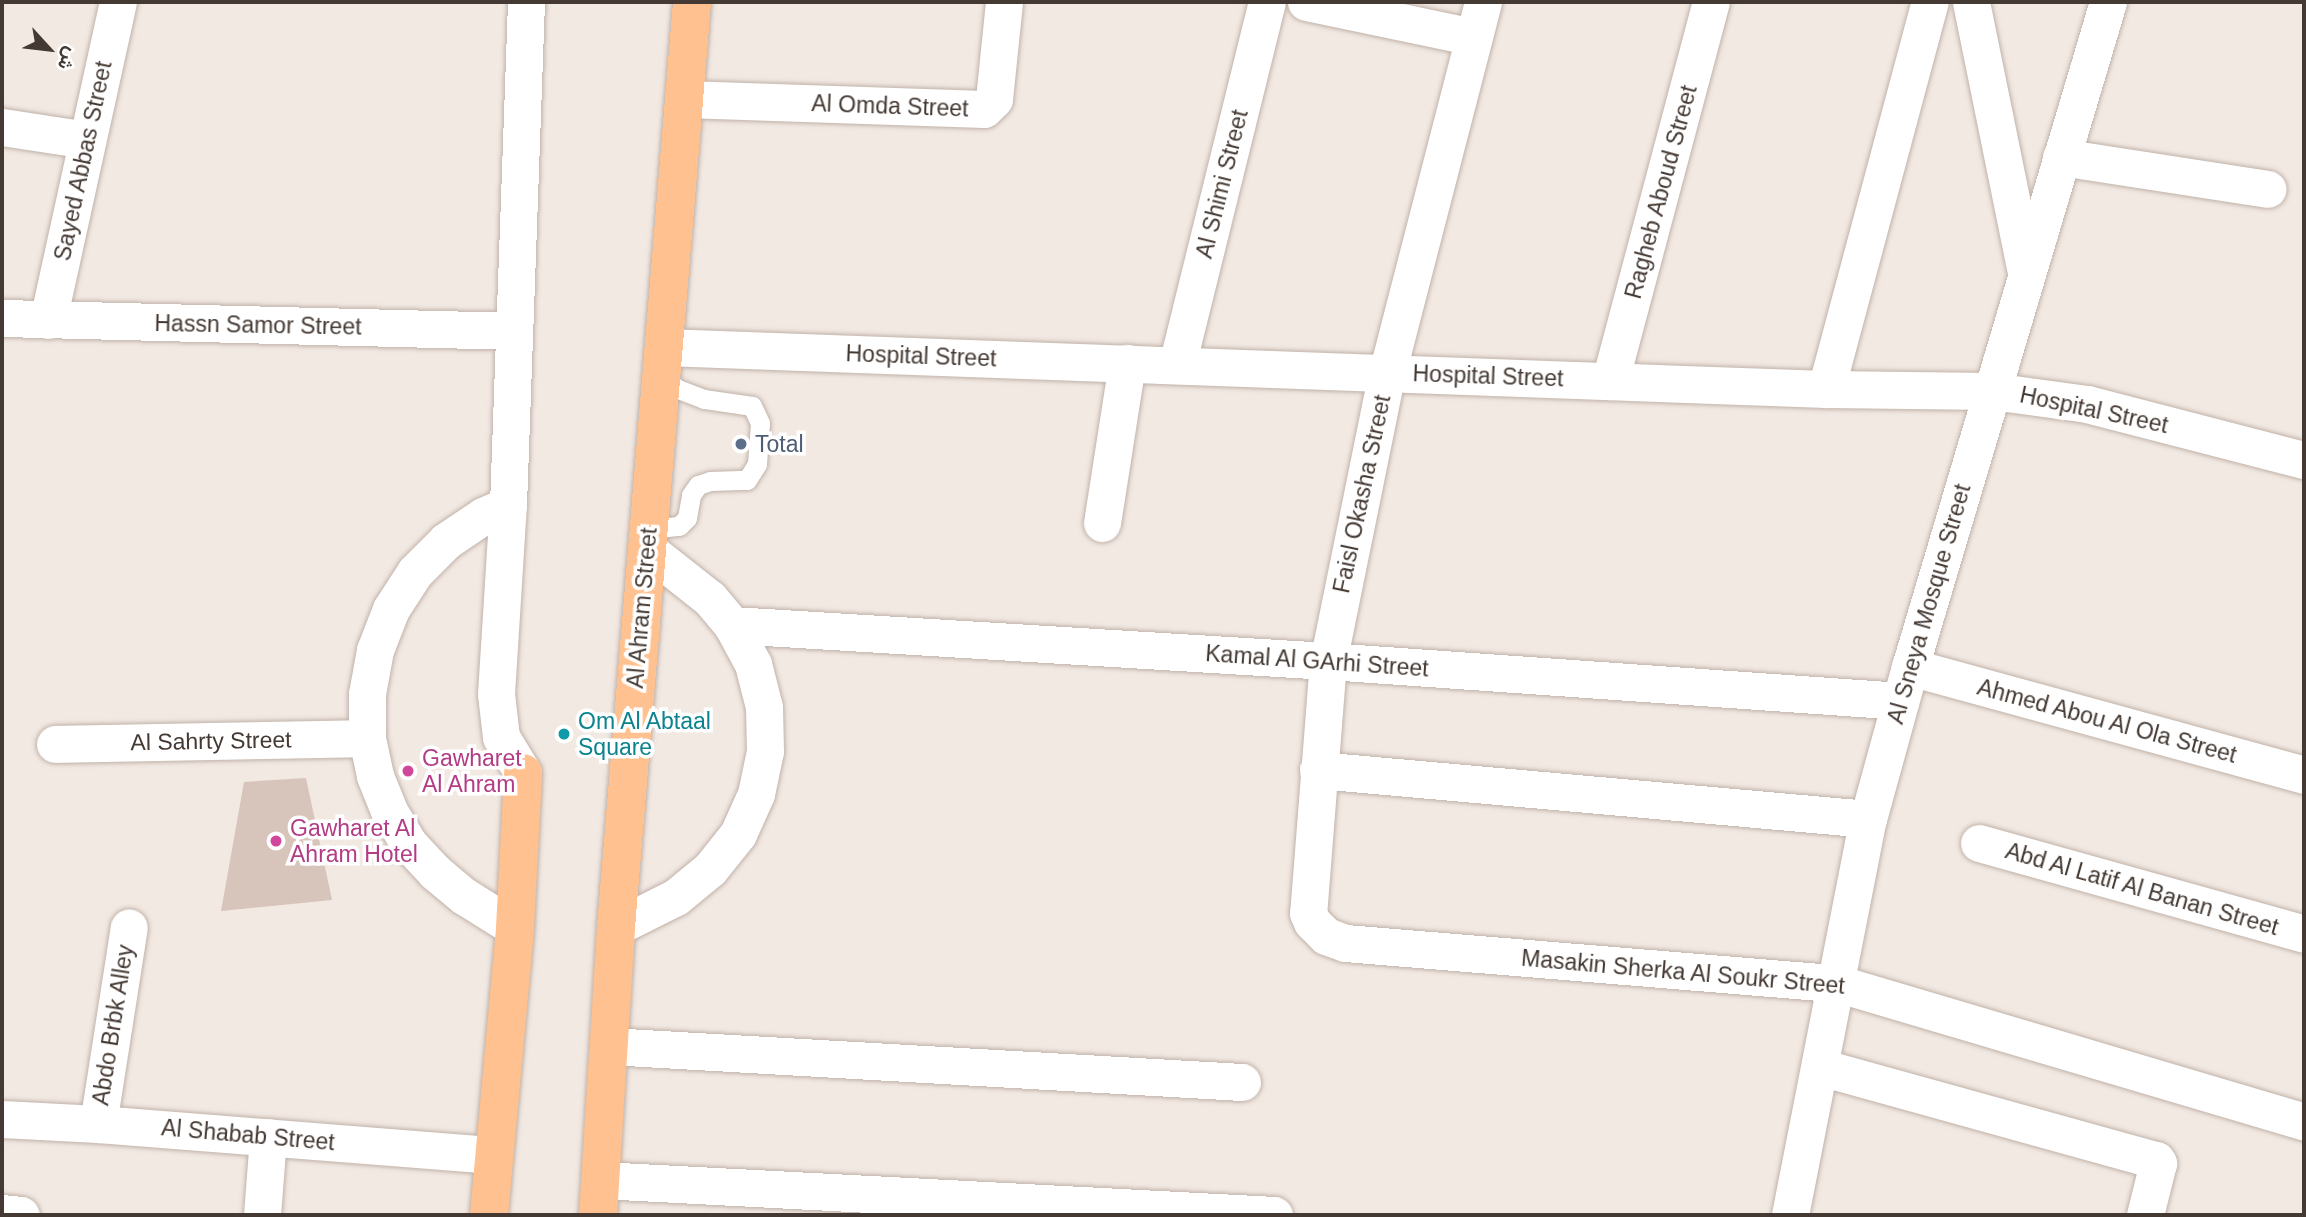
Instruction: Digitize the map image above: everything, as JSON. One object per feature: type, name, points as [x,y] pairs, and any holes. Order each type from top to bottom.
[{"type":"main road","name":"Al Ahram Street","points":[[599,1198],[616,927],[692,2]]},
{"type":"main road","points":[[489,1215],[515,928],[523,773]]},
{"type":"street","name":"Sayed Abbas Street","points":[[48,320],[118,2]]},
{"type":"street","points":[[523,773],[510,756],[496,716],[508,505],[526,2]]},
{"type":"street","name":"Al Omda Street","points":[[684,99],[984,109],[994,99],[1004,2]]},
{"type":"street","name":"Al Shimi Street","points":[[1177,365],[1267,2]]},
{"type":"street","points":[[1306,2],[1473,37]]},
{"type":"street","name":"Faisl Okasha Street","points":[[1308,913],[1328,661],[1387,372],[1483,2]]},
{"type":"street","name":"Ragheb Aboud Street","points":[[1610,382],[1711,2]]},
{"type":"street","points":[[1826,389],[1930,2]]},
{"type":"street","points":[[1971,2],[2027,274]]},
{"type":"street","name":"Al Sneya Mosque Street","points":[[1790,1215],[1868,819],[1905,684],[2108,2]]},
{"type":"street","points":[[2,127],[87,140]]},
{"type":"street","points":[[2061,157],[2268,189]]},
{"type":"street","name":"Hassn Samor Street","points":[[2,318],[514,331]]},
{"type":"street","name":"Hospital Street","points":[[662,361],[1126,363],[1826,389],[1992,391],[2087,404],[2304,460]]},
{"type":"street","points":[[1102,523],[1126,363]]},
{"type":"street","points":[[508,505],[483,516],[446,541],[415,572],[391,609],[373,661],[367,694],[367,738],[375,776],[389,811],[410,844],[435,872],[464,896],[515,928]]},
{"type":"street","points":[[616,927],[676,897],[710,869],[738,834],[756,794],[765,751],[764,707],[753,664],[732,625],[709,598],[648,539]]},
{"type":"street","name":"Kamal Al GArhi Street","points":[[732,625],[1328,661],[1905,684]]},
{"type":"street","name":"Ahmed Abou Al Ola Street","points":[[1905,684],[2304,775]]},
{"type":"street","name":"Al Sahrty Street","points":[[55,744],[367,738]]},
{"type":"street","points":[[1318,770],[1868,819]]},
{"type":"street","name":"Abd Al Latif Al Banan Street","points":[[1979,843],[2304,934]]},
{"type":"street","name":"Masakin Sherka Al Soukr Street","points":[[1308,913],[1312,922],[1326,936],[1345,943],[1836,983],[2304,1122]]},
{"type":"street","name":"Abdo Brbk Alley","points":[[98,1124],[129,927]]},
{"type":"street","points":[[608,1046],[1242,1082]]},
{"type":"street","points":[[1820,1067],[2158,1161],[2145,1215]]},
{"type":"street","name":"Al Shabab Street","points":[[2,1119],[494,1155]]},
{"type":"street","points":[[262,1215],[268,1137]]},
{"type":"street","points":[[599,1198],[1274,1215]]},
{"type":"street","points":[[2,1213],[21,1215]]},
{"type":"lane","points":[[648,539],[679,526],[687,518],[691,495],[698,485],[710,481],[747,480],[757,464],[760,423],[752,406],[704,399],[676,388],[662,361]]},
{"type":"building","name":"Gawharet Al Ahram Hotel","points":[[306,778],[332,900],[221,911],[244,782]]},
{"type":"place","name":"Total","points":[[741,444]]},
{"type":"place","name":"Om Al Abtaal Square","points":[[564,734]]},
{"type":"place","name":"Gawharet Al Ahram","points":[[408,771]]},
{"type":"place","name":"Gawharet Al Ahram Hotel","points":[[276,841]]}]
